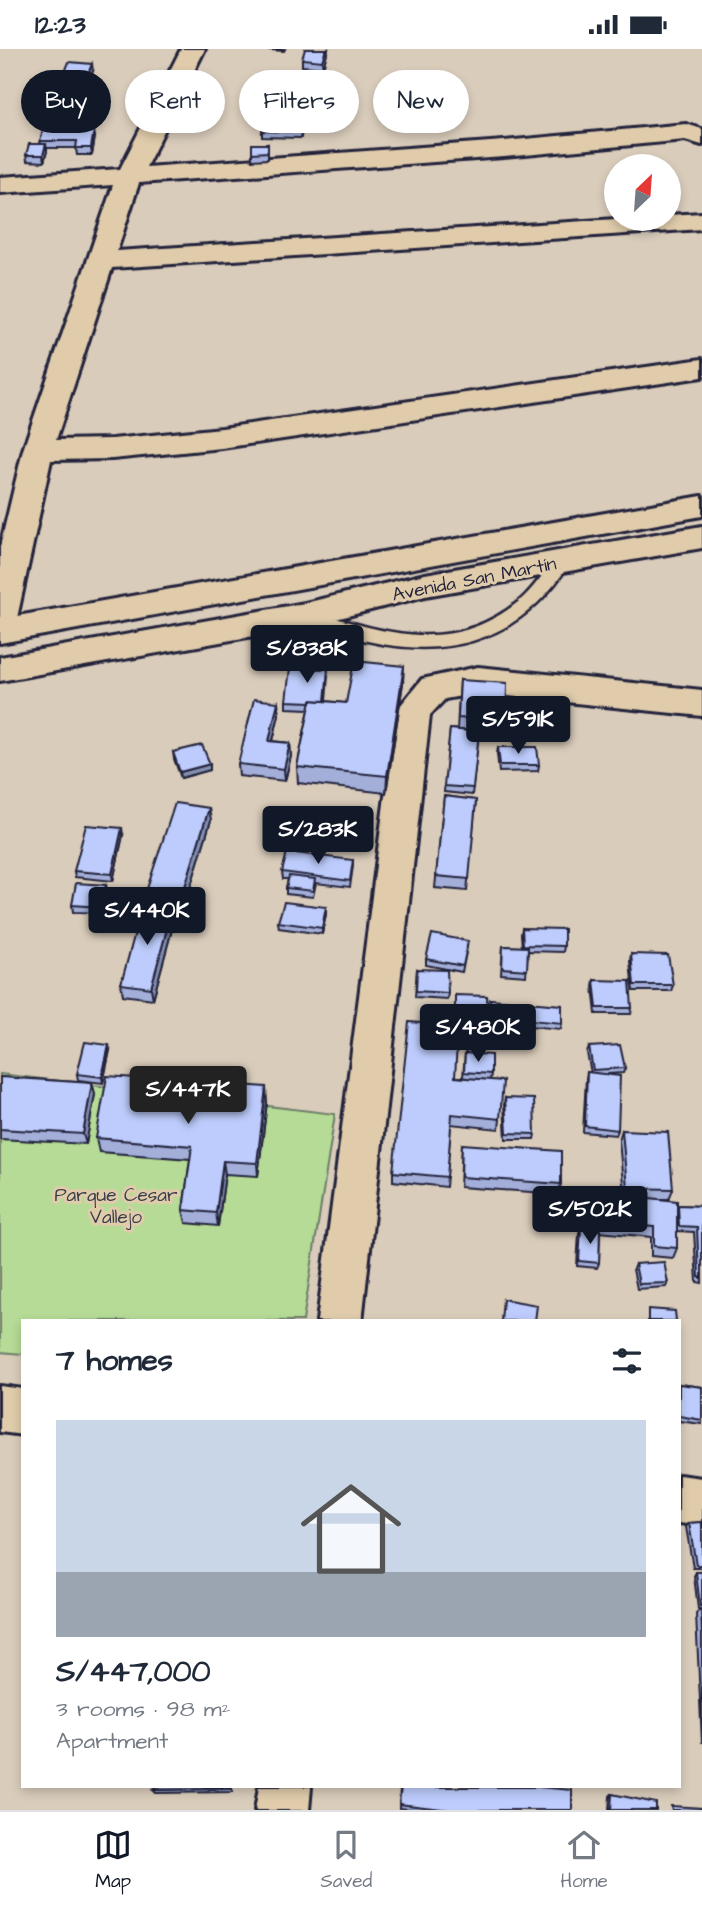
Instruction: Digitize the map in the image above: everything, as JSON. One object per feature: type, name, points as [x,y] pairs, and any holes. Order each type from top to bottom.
[{"type":"street","points":[[0,618],[37,450],[128,178],[193,49]]},
{"type":"street","points":[[0,185],[128,178],[687,132],[702,137]]},
{"type":"street","points":[[102,260],[702,221]]},
{"type":"street","points":[[37,450],[112,449],[222,438],[702,368]]},
{"type":"street","name":"Avenida San Martín","points":[[0,631],[421,570],[702,506]]},
{"type":"street","name":"Avenida San Martín","points":[[0,669],[305,615],[421,570],[562,561],[702,537]]},
{"type":"street","points":[[339,1319],[413,711],[434,688],[478,680],[702,703]]},
{"type":"street","points":[[0,1409],[21,1412]]},
{"type":"street","points":[[681,1499],[702,1502]]},
{"type":"street","points":[[282,1810],[285,1788]]},
{"type":"lane","points":[[305,615],[387,641],[440,644],[482,633],[526,605],[562,561]]},
{"type":"green space","name":"Parque Cesar Vallejo","points":[[0,1074],[335,1114],[303,1319],[21,1319],[21,1354],[0,1352]]},
{"type":"building","points":[[305,49],[326,49],[322,61],[302,59]]},
{"type":"building","points":[[69,62],[92,64],[90,70],[66,70]]},
{"type":"building","points":[[42,133],[94,133],[91,148],[76,148],[77,141],[40,141]]},
{"type":"building","points":[[29,144],[46,144],[43,155],[26,155]]},
{"type":"building","points":[[252,144],[268,144],[268,152],[252,153]]},
{"type":"building","points":[[354,661],[404,666],[387,776],[297,767],[311,700],[346,703]]},
{"type":"building","points":[[290,668],[328,669],[325,701],[286,701]]},
{"type":"building","points":[[460,680],[507,683],[506,721],[458,718]]},
{"type":"building","points":[[254,699],[278,702],[269,741],[290,743],[284,769],[238,764]]},
{"type":"building","points":[[450,729],[479,732],[473,788],[444,786]]},
{"type":"building","points":[[202,745],[210,764],[180,772],[173,752]]},
{"type":"building","points":[[498,747],[537,747],[539,765],[500,765]]},
{"type":"building","points":[[444,796],[476,800],[469,879],[436,876]]},
{"type":"building","points":[[175,803],[209,808],[180,903],[144,898]]},
{"type":"building","points":[[86,825],[122,828],[112,874],[74,871]]},
{"type":"building","points":[[287,852],[353,860],[350,881],[282,872]]},
{"type":"building","points":[[289,876],[315,879],[313,891],[286,888]]},
{"type":"building","points":[[76,883],[106,885],[101,907],[72,905]]},
{"type":"building","points":[[284,902],[326,907],[322,928],[278,922]]},
{"type":"building","points":[[142,907],[172,910],[151,988],[121,984]]},
{"type":"building","points":[[522,928],[564,929],[564,946],[523,945]]},
{"type":"building","points":[[432,934],[468,941],[463,966],[426,959]]},
{"type":"building","points":[[503,946],[528,947],[527,970],[502,968]]},
{"type":"building","points":[[631,954],[668,955],[673,985],[634,985]]},
{"type":"building","points":[[417,969],[447,970],[448,993],[416,991]]},
{"type":"building","points":[[594,980],[630,981],[632,1008],[597,1008]]},
{"type":"building","points":[[455,995],[487,996],[488,1015],[455,1014]]},
{"type":"building","points":[[490,999],[562,1005],[562,1023],[489,1016]]},
{"type":"building","points":[[409,1022],[458,1026],[455,1077],[503,1081],[500,1119],[452,1114],[447,1177],[393,1172]]},
{"type":"building","points":[[85,1042],[109,1045],[102,1077],[77,1074]]},
{"type":"building","points":[[620,1045],[625,1068],[593,1070],[589,1047]]},
{"type":"building","points":[[465,1053],[491,1055],[491,1074],[464,1072]]},
{"type":"building","points":[[587,1072],[620,1076],[618,1130],[585,1126]]},
{"type":"building","points":[[107,1076],[266,1087],[257,1163],[223,1161],[216,1213],[183,1210],[192,1146],[96,1138]]},
{"type":"building","points":[[0,1077],[92,1083],[83,1134],[0,1129]]},
{"type":"building","points":[[505,1098],[534,1099],[535,1134],[507,1133]]},
{"type":"building","points":[[622,1130],[668,1132],[673,1189],[627,1188]]},
{"type":"building","points":[[462,1144],[561,1151],[561,1184],[461,1177]]},
{"type":"building","points":[[593,1192],[677,1201],[677,1248],[654,1246],[654,1227],[592,1222]]},
{"type":"building","points":[[678,1205],[702,1206],[702,1278],[699,1277],[697,1227],[679,1226]]},
{"type":"building","points":[[581,1228],[600,1230],[599,1263],[579,1261]]},
{"type":"building","points":[[664,1262],[668,1283],[639,1284],[635,1264]]},
{"type":"building","points":[[503,1299],[537,1305],[535,1319],[501,1319]]},
{"type":"building","points":[[648,1309],[675,1311],[676,1319],[648,1319]]},
{"type":"building","points":[[681,1384],[702,1387],[702,1420],[681,1416]]},
{"type":"building","points":[[702,1522],[702,1565],[696,1565],[689,1523]]},
{"type":"building","points":[[696,1572],[702,1572],[702,1606],[700,1606]]},
{"type":"building","points":[[154,1788],[230,1788],[230,1789],[153,1790]]},
{"type":"building","points":[[401,1788],[572,1790],[572,1810],[450,1810],[399,1804]]},
{"type":"building","points":[[612,1794],[656,1803],[656,1810],[611,1810]]},
{"type":"building","points":[[671,1806],[702,1808],[702,1810],[672,1810]]}]
